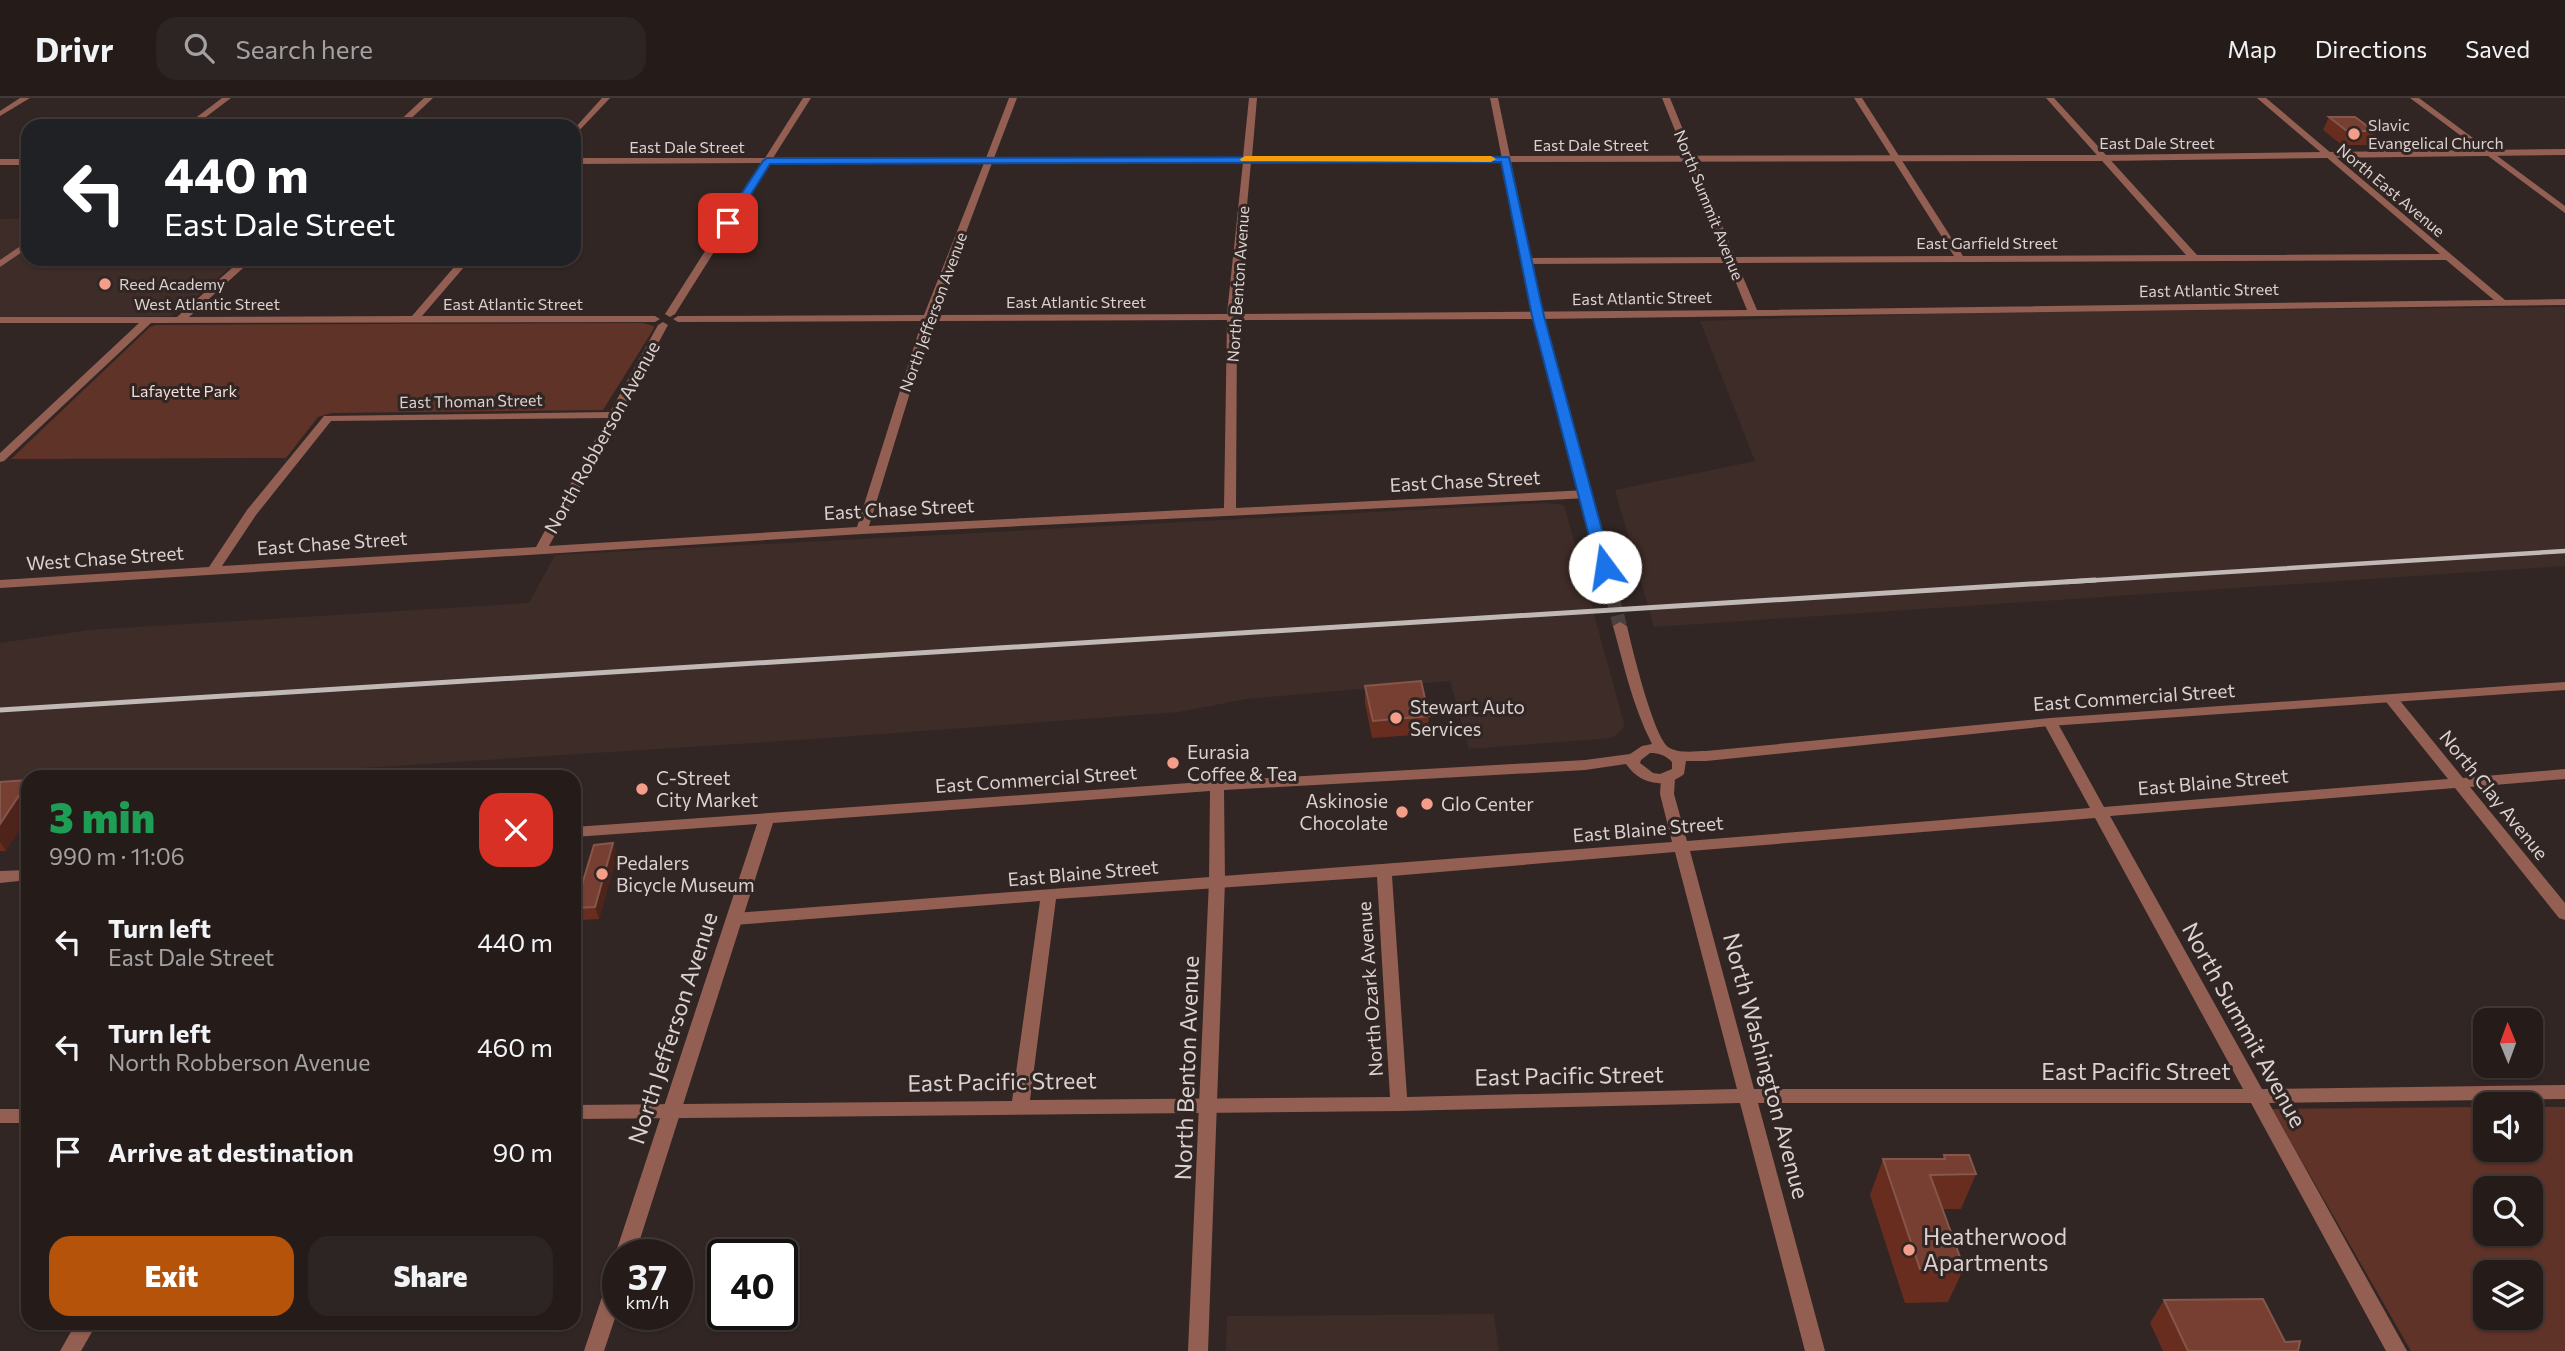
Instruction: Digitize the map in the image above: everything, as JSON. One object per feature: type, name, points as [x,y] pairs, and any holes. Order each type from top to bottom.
[{"type":"street","points":[[0,114],[26,98]]},
{"type":"street","points":[[198,119],[227,98]]},
{"type":"street","points":[[406,119],[429,98]]},
{"type":"street","points":[[581,126],[606,98]]},
{"type":"street","points":[[674,317],[807,98]]},
{"type":"street","name":"North Jefferson Avenue","points":[[862,530],[928,319],[1013,98]]},
{"type":"street","name":"North Benton Avenue","points":[[1230,512],[1232,317],[1253,98]]},
{"type":"street","points":[[1494,98],[1538,316],[1612,595]]},
{"type":"street","name":"North Summit Avenue","points":[[1666,98],[1752,311]]},
{"type":"street","points":[[1857,98],[1960,259]]},
{"type":"street","points":[[2050,98],[2193,257]]},
{"type":"street","name":"North East Avenue","points":[[2261,98],[2502,302]]},
{"type":"street","points":[[2414,98],[2565,211]]},
{"type":"street","name":"East Dale Street","points":[[581,161],[1897,159],[2565,152]]},
{"type":"street","points":[[0,162],[21,162]]},
{"type":"street","points":[[0,264],[21,249]]},
{"type":"street","name":"East Garfield Street","points":[[1527,261],[2448,257]]},
{"type":"street","points":[[179,320],[240,266]]},
{"type":"street","points":[[414,320],[460,266]]},
{"type":"street","name":"East Atlantic Street","points":[[414,320],[659,322],[674,317],[928,319],[1538,316],[2565,302]]},
{"type":"street","name":"West Atlantic Street","points":[[0,320],[414,320]]},
{"type":"street","points":[[0,459],[148,320]]},
{"type":"street","name":"North Robberson Avenue","points":[[541,549],[615,415],[659,322]]},
{"type":"street","name":"East Thoman Street","points":[[213,570],[251,513],[328,418],[615,415]]},
{"type":"street","name":"East Chase Street","points":[[213,570],[862,530],[1587,494]]},
{"type":"street","name":"West Chase Street","points":[[0,584],[213,570]]},
{"type":"street","points":[[1620,626],[1653,734],[1673,757],[1675,776],[1667,786],[1640,764],[1653,734]]},
{"type":"street","name":"East Commercial Street","points":[[581,831],[1217,786],[1640,764],[1673,757],[1706,757],[2050,722],[2565,686]]},
{"type":"street","name":"North Clay Avenue","points":[[2392,700],[2565,914]]},
{"type":"street","name":"North Summit Avenue","points":[[2050,722],[2397,1351]]},
{"type":"street","name":"East Blaine Street","points":[[734,919],[1217,881],[1384,871],[2565,774]]},
{"type":"street","name":"North Benton Avenue","points":[[1198,1351],[1217,881],[1217,786]]},
{"type":"street","name":"North Washington Avenue","points":[[1667,786],[1815,1351]]},
{"type":"street","name":"North Jefferson Avenue","points":[[630,1239],[767,817]]},
{"type":"street","name":"North Ozark Avenue","points":[[1384,871],[1399,1104]]},
{"type":"street","points":[[0,877],[21,876]]},
{"type":"street","points":[[1020,1106],[1049,895]]},
{"type":"street","name":"East Pacific Street","points":[[581,1112],[1399,1104],[1749,1096],[2257,1096],[2565,1092]]},
{"type":"street","points":[[0,1116],[21,1116]]},
{"type":"street","points":[[594,1351],[602,1327]]},
{"type":"street","points":[[70,1351],[83,1330]]},
{"type":"shaded area","name":"Reed Academy","points":[[21,218],[21,266],[231,266],[180,311],[170,316],[0,317],[0,219]]},
{"type":"shaded area","points":[[2565,307],[2565,566],[1654,627],[1615,490],[1755,461],[1700,321],[1986,312]]},
{"type":"shaded area","points":[[1545,503],[1564,505],[1625,727],[1612,738],[1469,749],[1450,681],[1246,699],[1179,712],[331,770],[21,770],[21,790],[0,791],[0,643],[89,630],[529,603],[555,555]]},
{"type":"shaded area","points":[[1494,1314],[1499,1351],[1226,1351],[1227,1316]]},
{"type":"green space","name":"Lafayette Park","points":[[643,323],[654,326],[653,330],[603,410],[332,413],[318,417],[286,458],[11,459],[150,327],[156,325]]},
{"type":"green space","points":[[2473,1107],[2473,1162],[2543,1162],[2543,1107],[2565,1107],[2565,1351],[2411,1351],[2272,1109]]},
{"type":"building","points":[[2329,117],[2355,117],[2374,131],[2347,131]]},
{"type":"building","points":[[1421,681],[1429,716],[1373,721],[1365,686]]},
{"type":"building","points":[[21,780],[21,792],[0,824],[0,782]]},
{"type":"building","points":[[613,843],[595,907],[581,908],[581,888],[594,845]]},
{"type":"building","points":[[1944,1155],[1969,1155],[1976,1174],[1930,1175],[1964,1268],[1920,1269],[1883,1159],[1945,1159]]},
{"type":"building","points":[[2263,1299],[2285,1342],[2300,1341],[2298,1351],[2188,1351],[2164,1300]]},
{"type":"tunnel","points":[[1612,595],[1620,626]]},
{"type":"railway","points":[[2066,582],[2565,551]]},
{"type":"railway","points":[[0,710],[2095,580]]},
{"type":"slow traffic","points":[[1245,159],[1491,159]]},
{"type":"place","name":"Slavic Evangelical Church","points":[[2354,134]]},
{"type":"place","name":"Reed Academy","points":[[105,284]]},
{"type":"place","name":"Stewart Auto Services","points":[[1396,718]]},
{"type":"place","name":"Eurasia Coffee & Tea","points":[[1173,763]]},
{"type":"place","name":"C-Street City Market","points":[[642,789]]},
{"type":"place","name":"Glo Center","points":[[1427,804]]},
{"type":"place","name":"Askinosie Chocolate","points":[[1402,812]]},
{"type":"place","name":"Pedalers Bicycle Museum","points":[[602,874]]},
{"type":"place","name":"Heatherwood Apartments","points":[[1909,1250]]},
{"type":"route","points":[[728,223],[767,161],[1505,159],[1538,316],[1605,567]]}]
